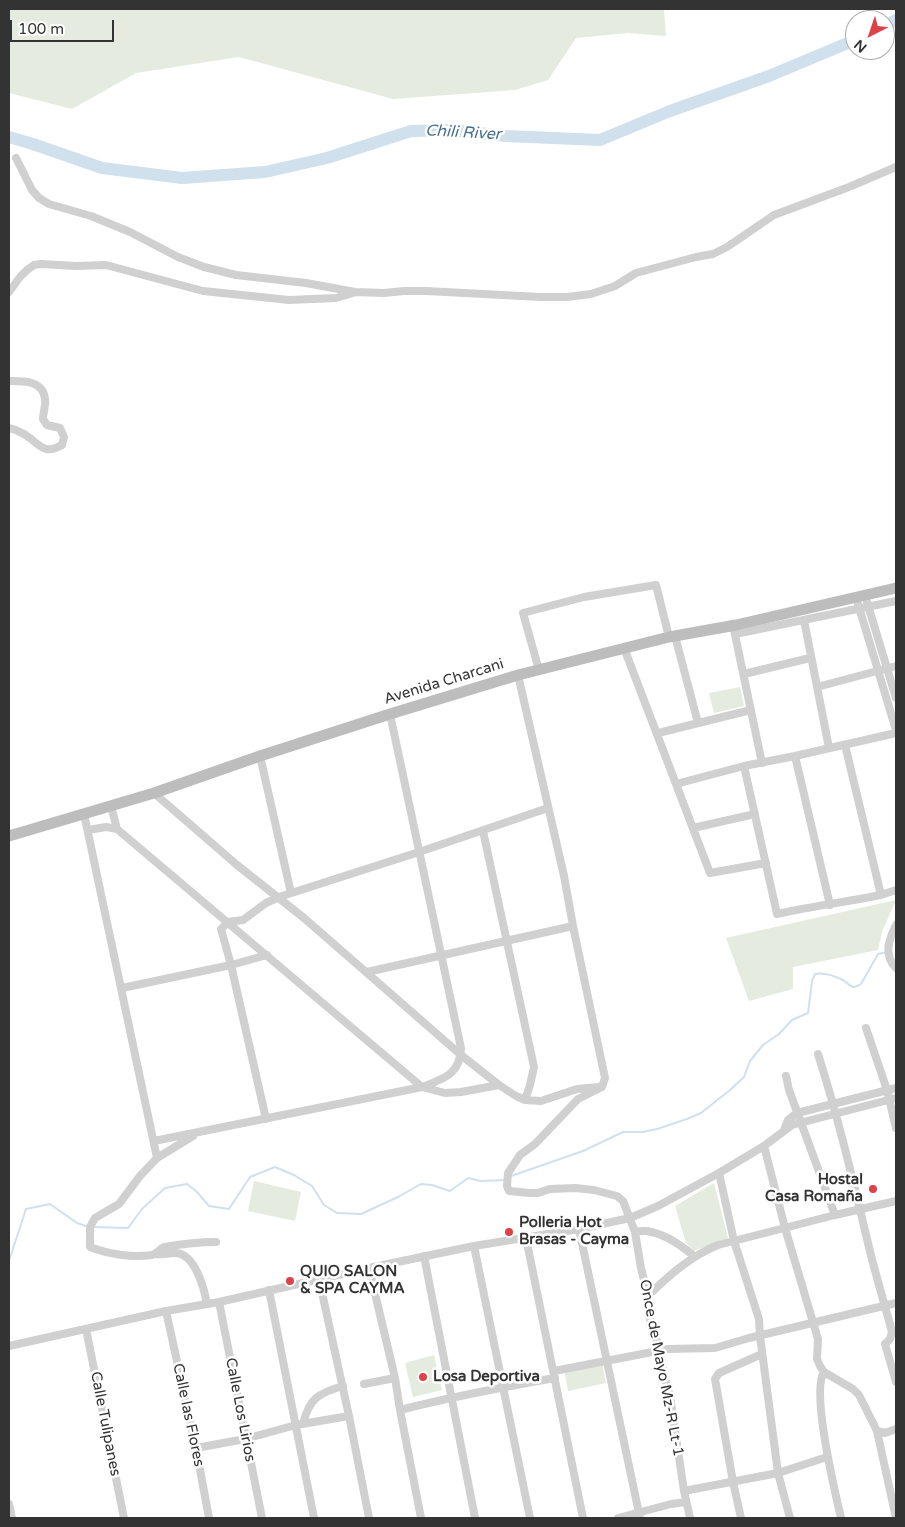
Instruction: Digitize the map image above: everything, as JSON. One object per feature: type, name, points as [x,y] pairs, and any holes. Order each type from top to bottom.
[{"type":"main road","name":"Avenida Charcani","points":[[9,836],[154,793],[260,756],[518,675],[672,636],[734,630],[896,588]]},
{"type":"street","points":[[16,158],[32,190],[39,198],[49,204],[91,216],[130,232],[178,257],[204,267],[236,275],[306,283],[354,292],[426,291],[540,297],[567,297],[591,294],[615,286],[636,274],[713,254],[774,215],[896,167]]},
{"type":"street","points":[[9,292],[27,270],[34,265],[41,264],[106,265],[203,291],[289,300],[336,298],[354,292]]},
{"type":"street","points":[[9,381],[33,383],[40,388],[46,399],[43,419],[47,425],[60,428],[64,437],[62,445],[55,449],[41,448],[23,434],[9,428]]},
{"type":"street","points":[[539,670],[523,613],[584,597],[656,585],[698,722]]},
{"type":"street","points":[[861,596],[869,607],[896,698]]},
{"type":"street","points":[[676,784],[744,766],[845,745],[896,732],[860,609],[861,596]]},
{"type":"street","points":[[762,762],[734,630],[804,620],[896,600]]},
{"type":"street","points":[[804,620],[810,658],[830,748]]},
{"type":"street","points":[[624,648],[710,873],[766,863]]},
{"type":"street","points":[[744,674],[810,658]]},
{"type":"street","points":[[817,687],[896,666]]},
{"type":"street","points":[[154,793],[237,865],[367,972],[461,1055],[499,1085],[525,1100],[541,1101],[577,1089],[602,1086],[605,1078],[564,876],[518,675]]},
{"type":"street","points":[[658,734],[698,722],[751,710]]},
{"type":"street","points":[[154,1141],[422,1087],[442,1080],[453,1072],[459,1064],[461,1048],[390,714]]},
{"type":"street","points":[[845,745],[881,895]]},
{"type":"street","points":[[260,756],[291,893]]},
{"type":"street","points":[[795,756],[830,905]]},
{"type":"street","points":[[744,766],[777,914],[815,905],[830,905],[881,895],[896,890]]},
{"type":"street","points":[[110,806],[117,829]]},
{"type":"street","points":[[266,1119],[221,929],[228,922],[243,920],[260,907],[291,893],[548,808]]},
{"type":"street","points":[[84,814],[157,1158]]},
{"type":"street","points":[[693,828],[755,814]]},
{"type":"street","points":[[88,830],[106,827],[117,829],[422,1087],[445,1093],[499,1085]]},
{"type":"street","points":[[483,831],[534,1067],[525,1100]]},
{"type":"street","points":[[896,924],[888,943],[889,958],[896,968]]},
{"type":"street","points":[[367,972],[573,926]]},
{"type":"street","points":[[122,988],[231,965],[267,955]]},
{"type":"street","points":[[866,1028],[887,1090],[893,1099],[896,1128]]},
{"type":"street","points":[[818,1054],[834,1104],[877,1280],[886,1306],[892,1332],[890,1339],[885,1344]]},
{"type":"street","points":[[786,1076],[797,1113],[835,1216]]},
{"type":"street","name":"Once de Mayo Mz-R Lt-1","points":[[602,1086],[578,1099],[536,1144],[520,1155],[508,1173],[507,1186],[509,1192],[522,1193],[538,1193],[550,1189],[575,1188],[594,1190],[617,1196],[623,1201],[634,1232],[648,1296],[650,1320],[660,1351],[664,1376],[670,1396],[684,1491],[690,1518]]},
{"type":"street","points":[[784,1130],[788,1120],[797,1113],[896,1088]]},
{"type":"street","points":[[9,1346],[166,1311],[219,1302],[424,1256],[579,1229],[630,1218],[658,1206],[719,1173],[764,1146],[784,1130],[801,1122],[893,1099]]},
{"type":"street","points":[[196,1133],[157,1158],[140,1176],[119,1204],[95,1218],[90,1227],[90,1247],[99,1251],[134,1256],[162,1255],[176,1252],[184,1255],[192,1262],[198,1273],[207,1304]]},
{"type":"street","points":[[764,1146],[785,1228],[818,1339],[817,1359],[824,1372],[853,1389],[877,1431],[896,1518]]},
{"type":"street","points":[[719,1173],[734,1241],[759,1319],[778,1473],[790,1518]]},
{"type":"street","points":[[648,1296],[694,1256],[718,1245],[896,1201]]},
{"type":"street","points":[[579,1229],[639,1516]]},
{"type":"street","points":[[634,1232],[650,1231],[680,1246],[694,1256]]},
{"type":"street","points":[[526,1238],[584,1518]]},
{"type":"street","points":[[154,1254],[162,1248],[201,1242],[216,1242]]},
{"type":"street","points":[[474,1246],[530,1518]]},
{"type":"street","points":[[424,1256],[475,1518]]},
{"type":"street","points":[[369,1268],[395,1378],[421,1518]]},
{"type":"street","points":[[319,1279],[343,1386],[369,1518]]},
{"type":"street","points":[[269,1290],[299,1424],[314,1518]]},
{"type":"street","name":"Calle Los Lirios","points":[[219,1302],[262,1518]]},
{"type":"street","points":[[400,1410],[606,1361],[683,1348],[706,1350],[896,1303]]},
{"type":"street","name":"Calle las Flores","points":[[166,1311],[210,1518]]},
{"type":"street","name":"Calle Tulipanes","points":[[86,1330],[124,1518]]},
{"type":"street","points":[[885,1344],[896,1342]]},
{"type":"street","points":[[885,1344],[896,1382]]},
{"type":"street","points":[[741,1518],[714,1379],[719,1373],[762,1354]]},
{"type":"street","points":[[824,1372],[821,1376],[820,1398],[827,1457],[841,1518]]},
{"type":"street","points":[[364,1384],[395,1378]]},
{"type":"street","points":[[299,1424],[312,1400],[330,1389],[343,1386]]},
{"type":"street","points":[[196,1448],[245,1439],[299,1424],[349,1416]]},
{"type":"street","points":[[877,1431],[885,1433],[896,1429]]},
{"type":"street","points":[[684,1491],[778,1473],[827,1457]]},
{"type":"street","points":[[618,1518],[639,1516],[671,1504],[686,1502]]},
{"type":"street","points":[[9,1504],[12,1518]]},
{"type":"shaded area","points":[[9,9],[664,9],[666,36],[628,33],[576,38],[548,80],[515,90],[393,99],[239,57],[136,73],[72,109],[9,93]]},
{"type":"shaded area","points":[[740,687],[744,706],[714,713],[709,693]]},
{"type":"shaded area","points":[[896,900],[882,932],[878,950],[793,967],[793,989],[749,1001],[726,938]]},
{"type":"shaded area","points":[[254,1181],[301,1192],[295,1221],[248,1211]]},
{"type":"shaded area","points":[[714,1183],[728,1238],[694,1251],[686,1243],[675,1206]]},
{"type":"shaded area","name":"Losa Deportiva","points":[[434,1355],[442,1390],[413,1397],[405,1363]]},
{"type":"shaded area","points":[[601,1358],[606,1383],[568,1391],[564,1369]]},
{"type":"waterway","name":"Chili River","points":[[9,137],[102,168],[182,178],[265,172],[327,158],[411,131],[451,130],[506,136],[600,140],[670,111],[769,76],[845,44]]},
{"type":"waterway","points":[[511,1176],[583,1151],[623,1132],[643,1132],[657,1129],[701,1113],[744,1077],[750,1061],[763,1045],[779,1034],[792,1020],[808,1013],[812,981],[815,974],[833,976],[856,987],[861,984],[878,954],[887,952]]},
{"type":"waterway","points":[[93,1227],[128,1228],[142,1209],[165,1188],[187,1184],[209,1206],[229,1209],[250,1177],[275,1167],[294,1175],[312,1186],[324,1205],[337,1213],[361,1214],[421,1184],[432,1185],[450,1191],[468,1178],[481,1181],[505,1180]]},
{"type":"waterway","points":[[9,1261],[26,1209],[50,1204],[77,1223],[89,1227]]},
{"type":"place","name":"Hostal Casa Romaña","points":[[873,1189]]},
{"type":"place","name":"Polleria Hot Brasas - Cayma","points":[[509,1232]]},
{"type":"place","name":"QUIO SALON & SPA CAYMA","points":[[290,1281]]},
{"type":"place","name":"Losa Deportiva","points":[[423,1377]]}]
